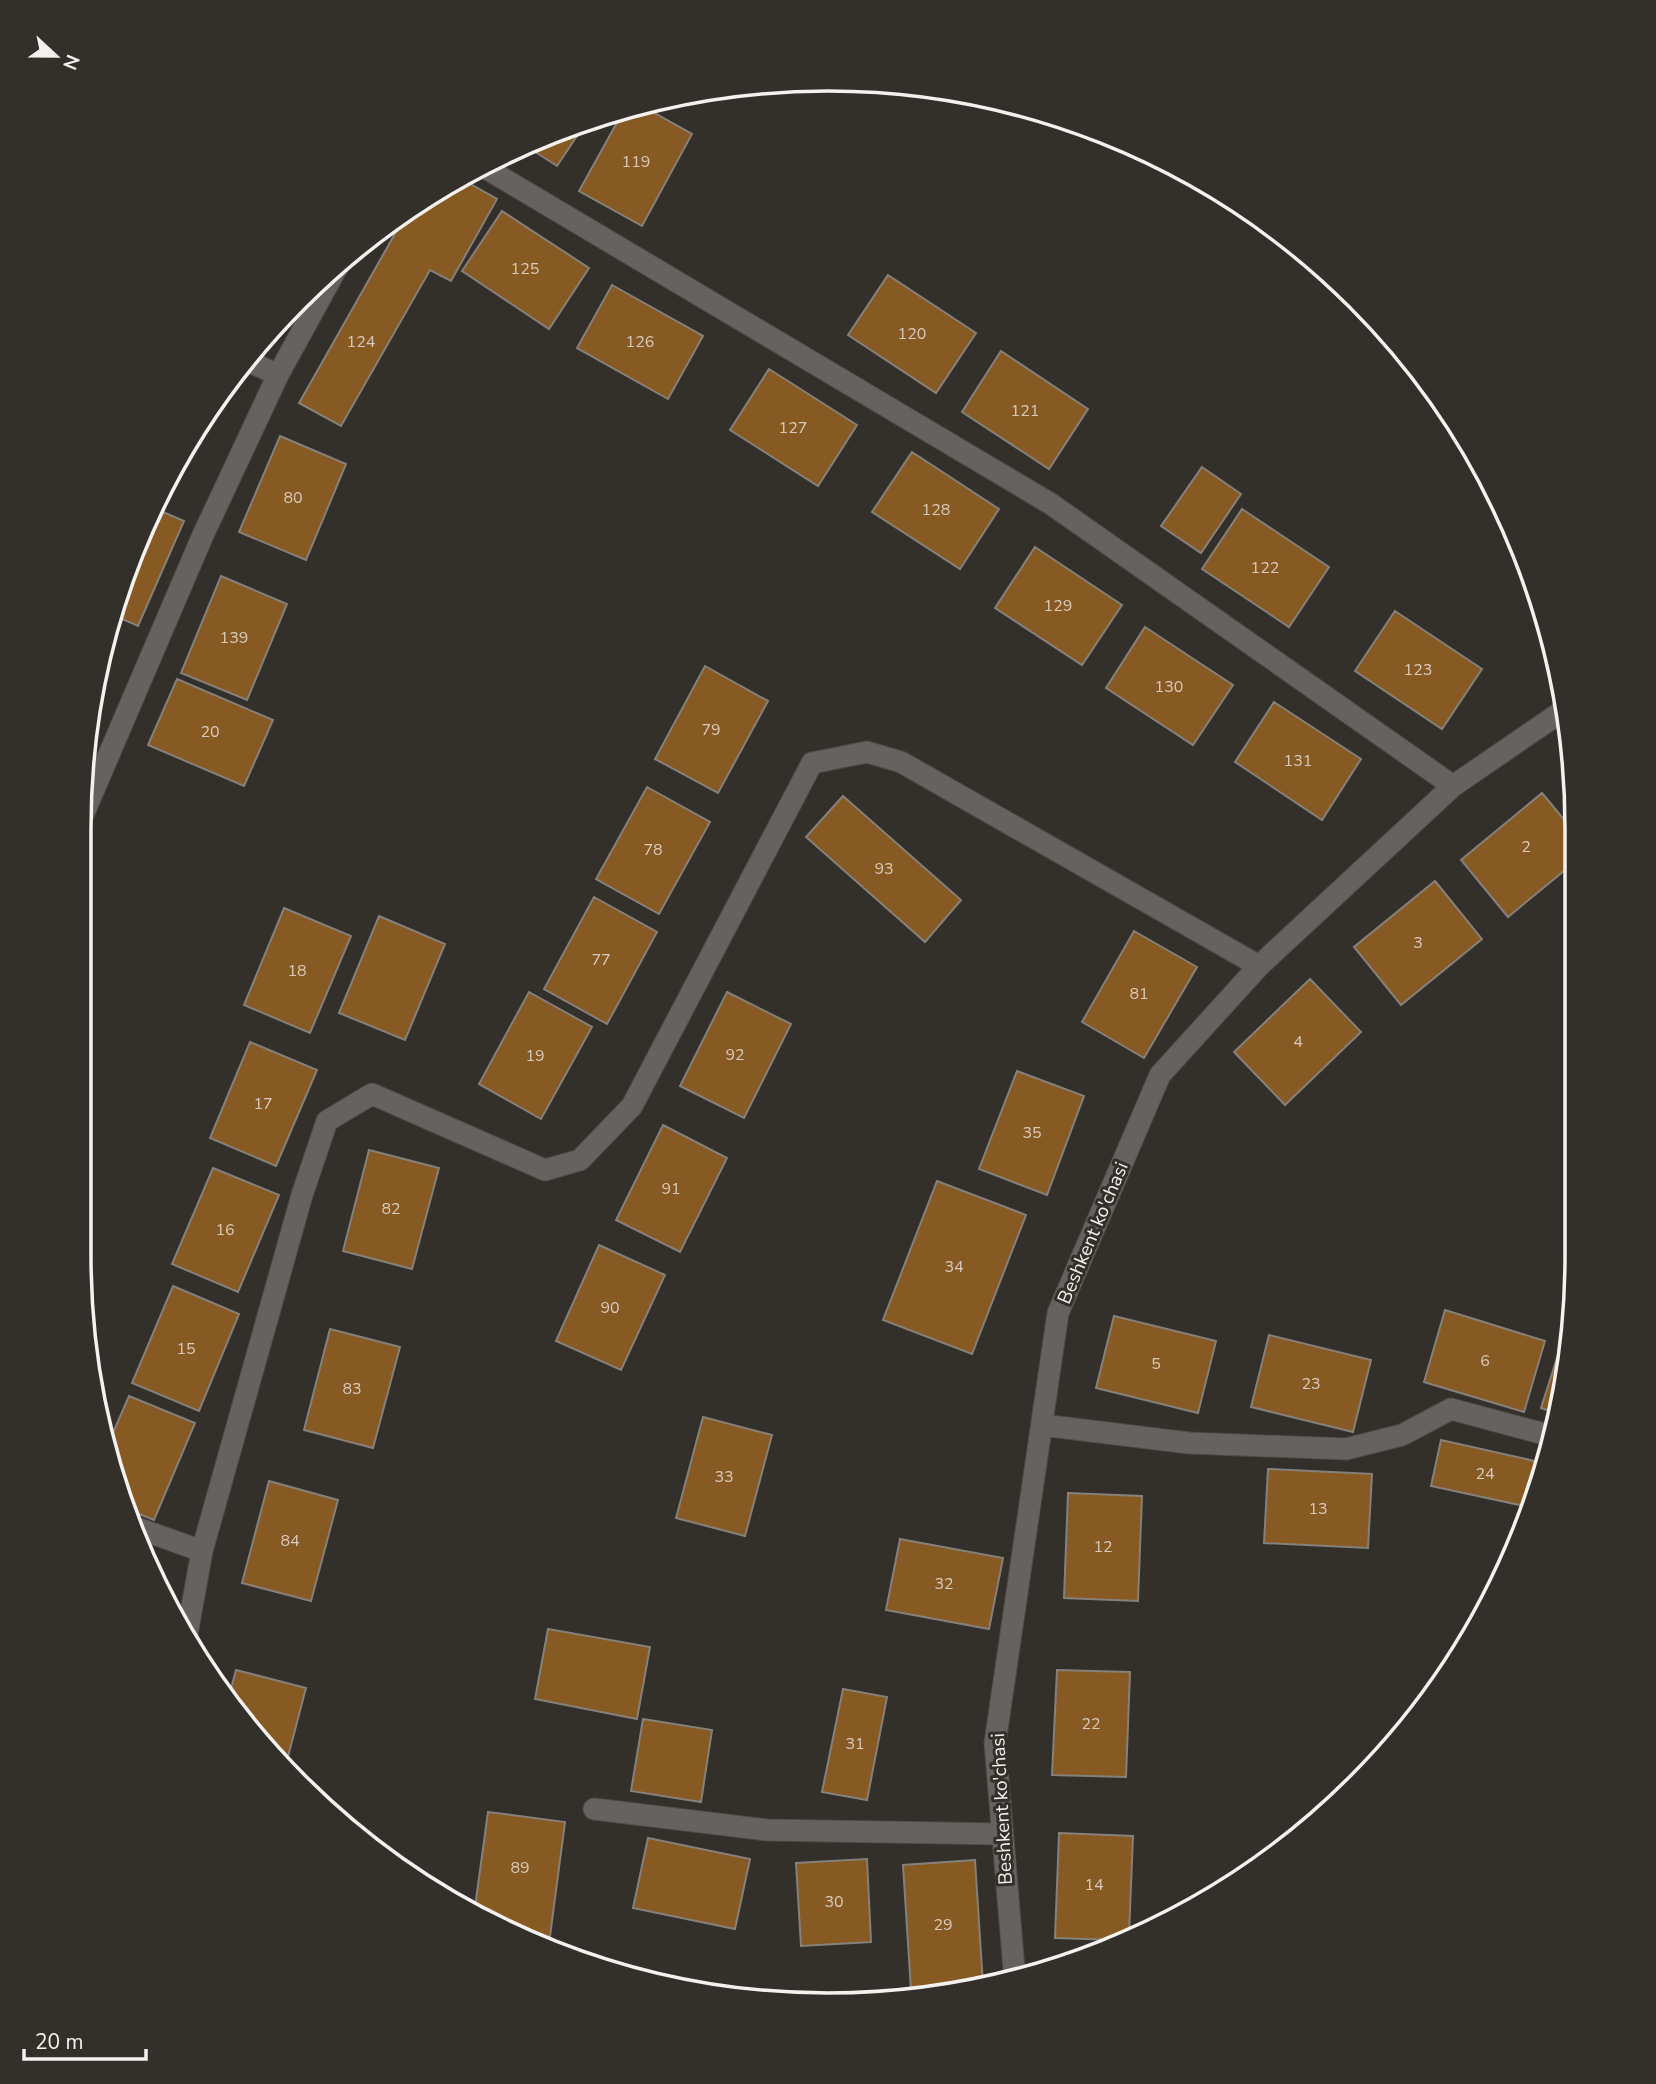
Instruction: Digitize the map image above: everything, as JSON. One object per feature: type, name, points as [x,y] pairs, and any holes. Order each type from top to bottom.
[{"type":"street","points":[[492,172],[1051,504],[1453,786]]},
{"type":"street","points":[[92,793],[204,535],[278,375],[324,291]]},
{"type":"street","points":[[255,364],[278,375]]},
{"type":"street","name":"Beshkent ko'chasi","points":[[1014,1969],[995,1743],[1058,1313],[1160,1075],[1259,966],[1453,786],[1556,714]]},
{"type":"street","points":[[189,1622],[202,1551],[302,1195],[327,1121],[372,1094],[545,1170],[580,1160],[632,1106],[812,764],[867,751],[901,762],[1259,966]]},
{"type":"street","points":[[1042,1424],[1189,1443],[1346,1449],[1402,1435],[1451,1409],[1543,1434]]},
{"type":"street","points":[[144,1531],[202,1551]]},
{"type":"street","points":[[594,1809],[767,1830],[1002,1835]]},
{"type":"building","points":[[653,112],[692,134],[642,226],[579,191],[617,122]]},
{"type":"building","points":[[578,135],[557,166],[535,152]]},
{"type":"building","points":[[471,184],[497,199],[451,281],[430,270],[341,426],[299,403],[397,231]]},
{"type":"building","points":[[502,211],[589,268],[549,329],[462,271]]},
{"type":"building","points":[[888,275],[976,333],[936,393],[848,335]]},
{"type":"building","points":[[612,285],[703,336],[668,399],[577,348]]},
{"type":"building","points":[[1001,351],[1088,409],[1049,469],[962,412]]},
{"type":"building","points":[[769,369],[857,425],[818,486],[730,430]]},
{"type":"building","points":[[280,436],[346,464],[306,560],[239,532]]},
{"type":"building","points":[[912,452],[999,509],[960,569],[872,512]]},
{"type":"building","points":[[1202,467],[1241,494],[1201,553],[1161,526]]},
{"type":"building","points":[[1242,509],[1329,567],[1289,627],[1202,569]]},
{"type":"building","points":[[163,512],[184,521],[138,626],[122,619],[147,546]]},
{"type":"building","points":[[1035,547],[1122,605],[1082,665],[995,608]]},
{"type":"building","points":[[221,576],[287,604],[247,700],[181,673]]},
{"type":"building","points":[[1395,611],[1482,669],[1442,729],[1355,671]]},
{"type":"building","points":[[1145,627],[1233,685],[1193,745],[1106,688]]},
{"type":"building","points":[[705,666],[768,701],[718,793],[655,759]]},
{"type":"building","points":[[177,679],[273,720],[244,786],[148,745]]},
{"type":"building","points":[[1274,702],[1361,759],[1322,820],[1235,762]]},
{"type":"building","points":[[647,787],[710,822],[659,914],[596,879]]},
{"type":"building","points":[[1542,793],[1565,820],[1565,870],[1508,917],[1461,860]]},
{"type":"building","points":[[843,796],[961,900],[925,942],[806,837]]},
{"type":"building","points":[[1435,881],[1482,939],[1401,1005],[1354,947]]},
{"type":"building","points":[[594,897],[657,932],[607,1024],[544,989]]},
{"type":"building","points":[[284,908],[351,936],[310,1033],[244,1005]]},
{"type":"building","points":[[379,916],[445,944],[405,1040],[339,1013]]},
{"type":"building","points":[[1134,931],[1197,967],[1144,1058],[1082,1022]]},
{"type":"building","points":[[1310,979],[1361,1032],[1285,1105],[1234,1052]]},
{"type":"building","points":[[529,992],[592,1027],[541,1119],[479,1084]]},
{"type":"building","points":[[727,992],[791,1024],[744,1118],[680,1086]]},
{"type":"building","points":[[250,1042],[317,1070],[276,1166],[210,1138]]},
{"type":"building","points":[[1017,1071],[1084,1096],[1047,1195],[979,1169]]},
{"type":"building","points":[[663,1125],[727,1158],[680,1252],[616,1220]]},
{"type":"building","points":[[369,1150],[439,1168],[412,1269],[343,1251]]},
{"type":"building","points":[[213,1168],[279,1195],[238,1292],[172,1264]]},
{"type":"building","points":[[937,1181],[1026,1215],[972,1354],[883,1320]]},
{"type":"building","points":[[599,1245],[665,1275],[621,1370],[556,1341]]},
{"type":"building","points":[[173,1286],[239,1314],[199,1411],[132,1383]]},
{"type":"building","points":[[1445,1310],[1545,1341],[1524,1412],[1424,1382]]},
{"type":"building","points":[[1114,1316],[1216,1341],[1198,1413],[1096,1388]]},
{"type":"building","points":[[330,1329],[400,1347],[373,1448],[304,1430]]},
{"type":"building","points":[[1269,1335],[1371,1360],[1353,1432],[1251,1407]]},
{"type":"building","points":[[1559,1351],[1549,1411],[1541,1408]]},
{"type":"building","points":[[129,1396],[195,1423],[154,1520],[138,1513],[113,1433]]},
{"type":"building","points":[[703,1417],[772,1435],[745,1536],[676,1518]]},
{"type":"building","points":[[1441,1440],[1536,1461],[1521,1505],[1431,1486]]},
{"type":"building","points":[[1268,1469],[1372,1474],[1368,1548],[1264,1543]]},
{"type":"building","points":[[269,1481],[338,1500],[311,1601],[242,1583]]},
{"type":"building","points":[[1068,1493],[1142,1496],[1138,1601],[1064,1598]]},
{"type":"building","points":[[900,1539],[1003,1558],[989,1629],[886,1610]]},
{"type":"building","points":[[548,1629],[650,1647],[637,1719],[535,1699]]},
{"type":"building","points":[[236,1670],[306,1688],[288,1757],[243,1705],[231,1688]]},
{"type":"building","points":[[1057,1670],[1130,1672],[1126,1777],[1052,1775]]},
{"type":"building","points":[[843,1689],[887,1697],[867,1800],[822,1792]]},
{"type":"building","points":[[643,1719],[712,1730],[701,1802],[631,1791]]},
{"type":"building","points":[[488,1812],[565,1822],[550,1938],[476,1903]]},
{"type":"building","points":[[1059,1833],[1133,1836],[1129,1928],[1103,1940],[1055,1938]]},
{"type":"building","points":[[648,1838],[750,1859],[735,1929],[633,1908]]},
{"type":"building","points":[[867,1859],[871,1942],[801,1946],[796,1863]]},
{"type":"building","points":[[975,1860],[982,1977],[911,1988],[903,1865]]}]
